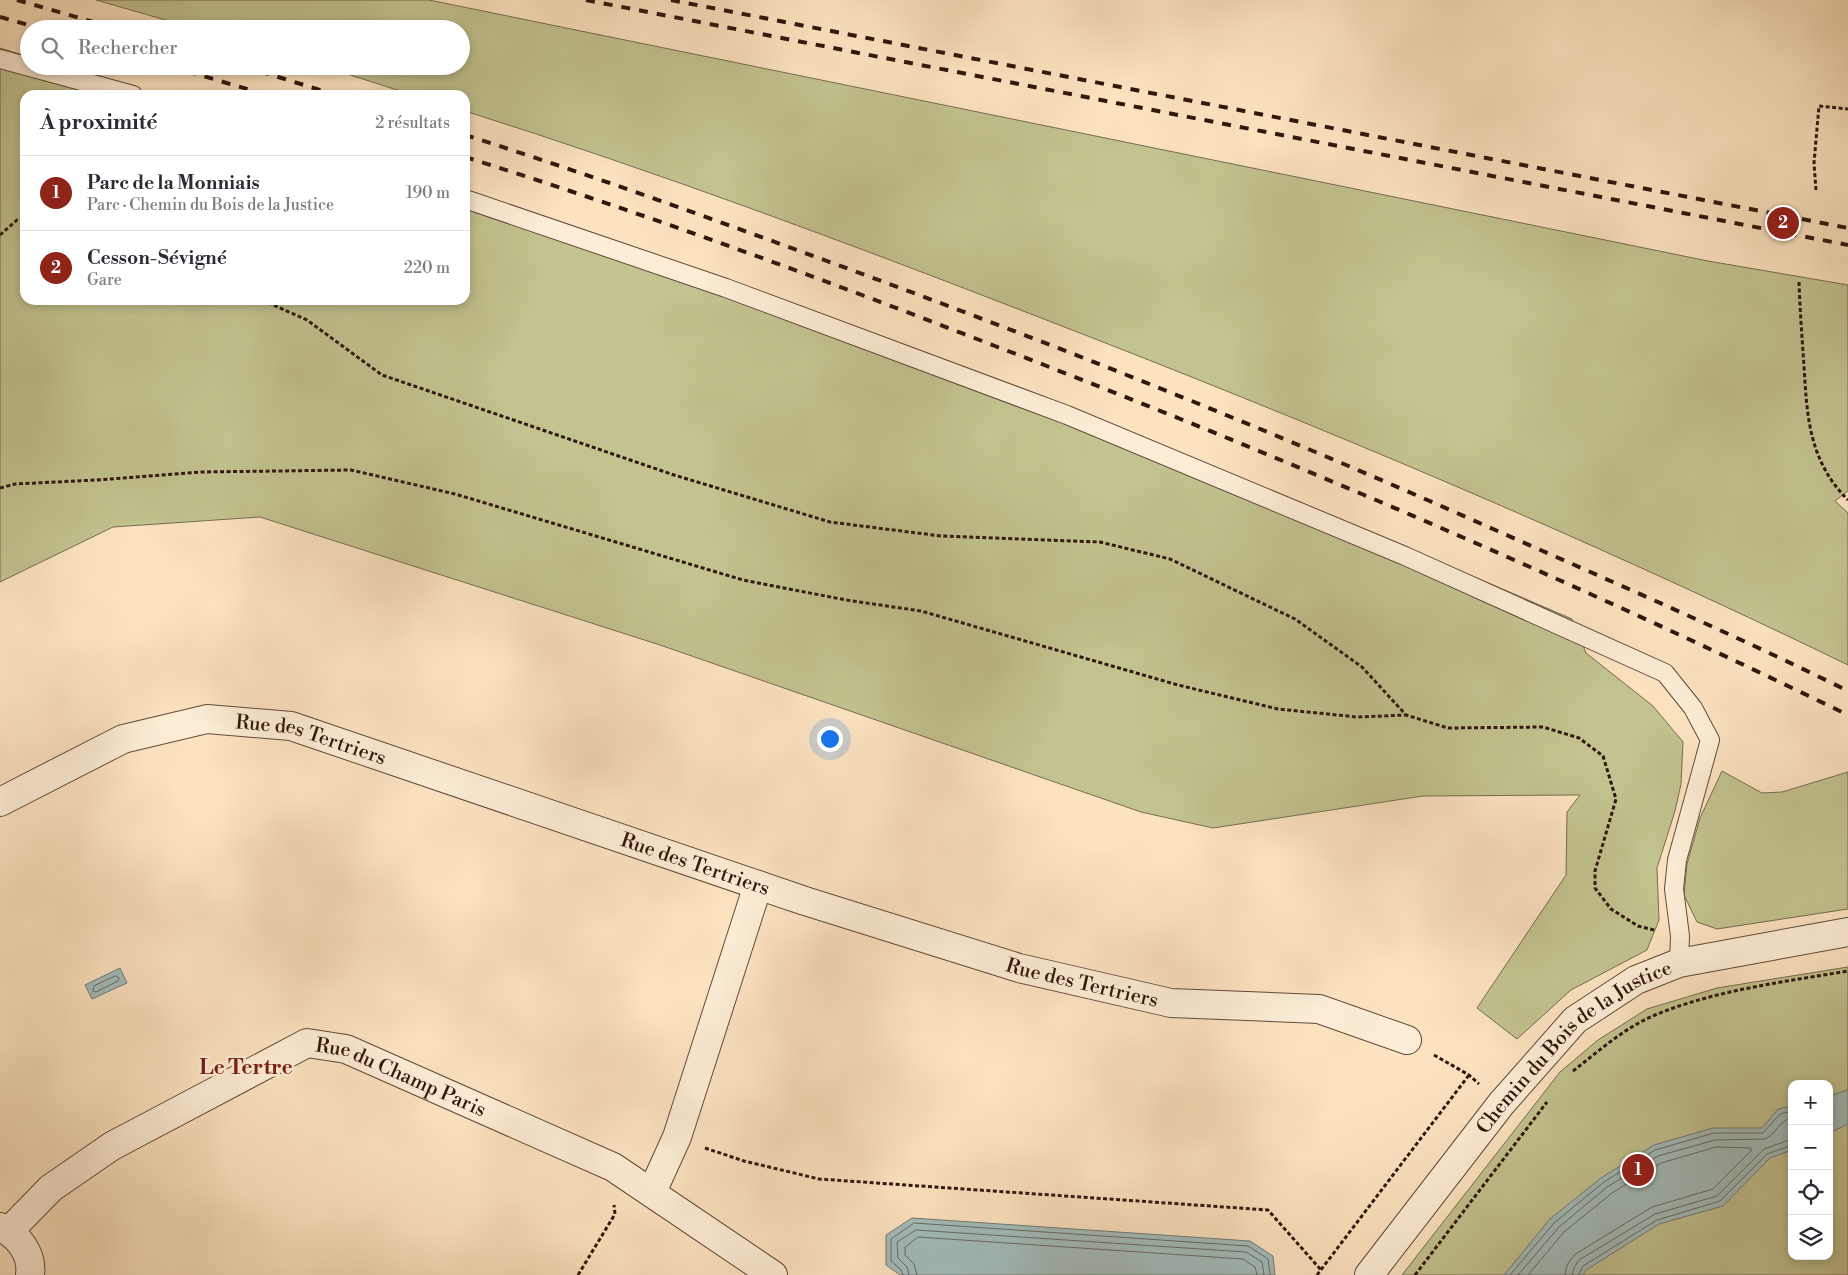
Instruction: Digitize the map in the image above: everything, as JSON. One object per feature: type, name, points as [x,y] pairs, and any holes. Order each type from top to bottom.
[{"type":"street","name":"Rue des Tertriers","points":[[0,802],[123,739],[207,719],[291,726],[758,885],[1019,968],[1171,1003],[1319,1009],[1407,1040]]},
{"type":"street","points":[[652,1192],[676,1137],[758,885]]},
{"type":"street","name":"Chemin du Bois de la Justice","points":[[1369,1275],[1501,1104],[1575,1020],[1636,980],[1679,963],[1848,932]]},
{"type":"street","name":"Rue du Champ Paris","points":[[5,1229],[51,1188],[112,1146],[307,1043],[346,1049],[613,1167],[773,1275]]},
{"type":"street","points":[[5,1229],[20,1241],[28,1255],[30,1275]]},
{"type":"lane","points":[[0,59],[20,64]]},
{"type":"lane","points":[[59,75],[115,90]]},
{"type":"lane","points":[[470,201],[726,288],[1067,415],[1405,556],[1665,673],[1693,708],[1710,740],[1702,762],[1677,860],[1674,888],[1680,936],[1679,963]]},
{"type":"path","points":[[1816,190],[1814,163],[1819,106],[1848,109]]},
{"type":"path","points":[[0,234],[17,220],[20,220]]},
{"type":"path","points":[[1799,282],[1808,424],[1820,462],[1836,488],[1848,500]]},
{"type":"path","points":[[273,305],[307,320],[382,375],[674,475],[830,522],[941,536],[1100,542],[1170,558],[1295,619],[1362,667],[1406,715]]},
{"type":"path","points":[[0,488],[15,484],[201,472],[351,470],[455,494],[743,580],[846,600],[921,611],[1178,685],[1278,709],[1357,716],[1406,715],[1448,728],[1543,727],[1579,738],[1603,756],[1616,799],[1595,871],[1595,888],[1611,909],[1638,926],[1680,936]]},
{"type":"path","points":[[1572,1073],[1615,1038],[1654,1016],[1717,994],[1848,971]]},
{"type":"path","points":[[1407,1040],[1469,1075],[1501,1104]]},
{"type":"path","points":[[1317,1275],[1469,1075]]},
{"type":"path","points":[[1415,1275],[1553,1094]]},
{"type":"path","points":[[676,1137],[744,1161],[819,1179],[1268,1210],[1321,1270]]},
{"type":"path","points":[[578,1275],[615,1214],[613,1167]]},
{"type":"green space","points":[[96,0],[429,0],[1708,261],[1848,285],[1848,491],[1835,501],[1848,513],[1848,665],[1748,617],[1547,526],[1242,397],[895,262],[752,209],[609,158],[470,113],[470,90],[397,90],[350,75],[470,75],[470,20],[166,20]]},
{"type":"green space","points":[[0,48],[20,54],[20,75],[89,75],[138,90],[20,90],[20,305],[470,305],[470,194],[606,238],[885,338],[1299,503],[1572,619],[1586,653],[1653,706],[1683,742],[1681,784],[1675,811],[1657,868],[1659,920],[1647,950],[1571,990],[1517,1039],[1477,1008],[1566,875],[1567,812],[1580,795],[1423,796],[1213,828],[1141,812],[660,645],[260,517],[113,527],[0,582]]},
{"type":"green space","points":[[1722,771],[1762,793],[1782,792],[1848,772],[1848,909],[1717,929],[1697,922],[1684,895],[1687,864],[1700,818]]},
{"type":"green space","points":[[1848,967],[1848,1275],[1402,1275],[1560,1072],[1598,1040],[1647,1009],[1717,988]]},
{"type":"water","points":[[120,968],[127,983],[92,999],[85,985]]},
{"type":"water","points":[[1848,1090],[1848,1124],[1833,1131],[1833,1125],[1833,1095]]},
{"type":"water","points":[[1788,1107],[1788,1151],[1770,1158],[1723,1206],[1659,1224],[1586,1270],[1583,1275],[1504,1275],[1550,1219],[1601,1178],[1654,1145],[1713,1128],[1762,1128],[1778,1109]]},
{"type":"water","points":[[912,1218],[1250,1241],[1273,1256],[1275,1275],[900,1275],[886,1265],[886,1235]]},
{"type":"railway","points":[[17,0],[87,20]]},
{"type":"railway","points":[[586,0],[1848,245]]},
{"type":"railway","points":[[671,0],[1848,228]]},
{"type":"railway","points":[[0,17],[20,23]]},
{"type":"railway","points":[[200,75],[250,90]]},
{"type":"railway","points":[[272,75],[320,90]]},
{"type":"railway","points":[[470,137],[678,207],[972,315],[1138,379],[1466,517],[1706,624],[1848,691]]},
{"type":"railway","points":[[470,159],[665,223],[798,271],[1211,431],[1532,568],[1848,715]]},
{"type":"place","name":"Cesson-Sévigné","points":[[1783,223]]},
{"type":"place","name":"Parc de la Monniais","points":[[1638,1170]]},
{"type":"district","name":"Le Tertre","points":[[246,1067]]}]
